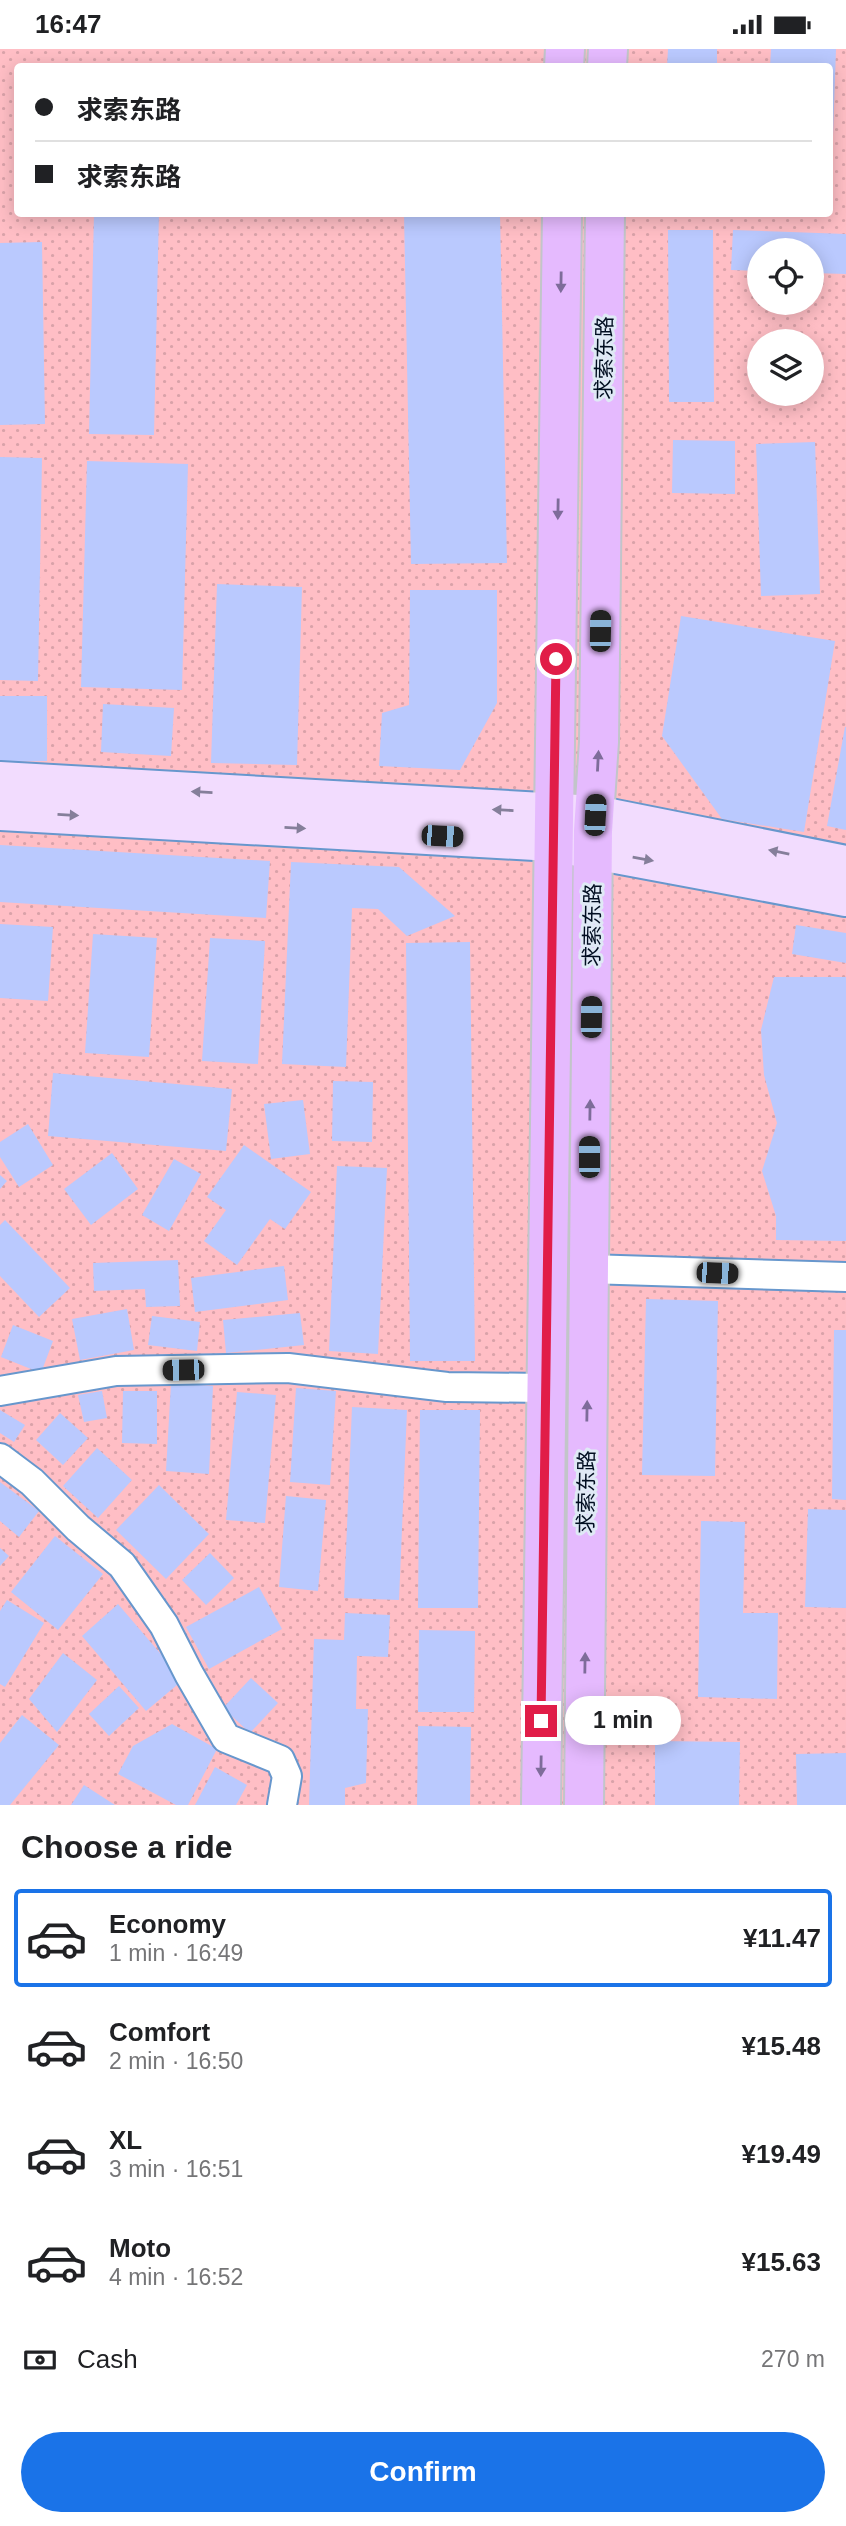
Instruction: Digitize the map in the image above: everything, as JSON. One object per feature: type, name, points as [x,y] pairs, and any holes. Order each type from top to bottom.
[{"type":"main road","name":"求索东路","points":[[541,1805],[562,217]]},
{"type":"main road","name":"求索东路","points":[[584,1805],[594,832],[599,742],[606,217]]},
{"type":"main road","points":[[0,781],[552,827],[846,865]]},
{"type":"main road","points":[[0,811],[552,827]]},
{"type":"main road","points":[[594,832],[846,897]]},
{"type":"street","points":[[588,1269],[846,1277]]},
{"type":"street","points":[[0,1391],[116,1371],[288,1367],[447,1387],[545,1388]]},
{"type":"street","points":[[0,1458],[32,1482],[78,1528],[122,1565],[164,1625],[188,1674],[226,1738],[280,1760],[287,1776],[282,1805]]},
{"type":"shaded area","points":[[0,49],[846,49],[846,1805],[0,1805]]},
{"type":"building","points":[[668,49],[717,49],[717,63],[667,63]]},
{"type":"building","points":[[771,49],[836,49],[833,137],[833,63],[770,63]]},
{"type":"building","points":[[94,217],[159,217],[154,435],[89,434]]},
{"type":"building","points":[[404,217],[500,217],[507,563],[411,564]]},
{"type":"building","points":[[668,230],[713,230],[714,402],[669,402]]},
{"type":"building","points":[[733,230],[846,234],[846,274],[824,273],[824,238],[747,238],[747,271],[731,270]]},
{"type":"building","points":[[42,242],[45,424],[0,425],[0,243]]},
{"type":"building","points":[[673,440],[735,441],[735,494],[672,493]]},
{"type":"building","points":[[815,442],[820,594],[761,596],[756,444]]},
{"type":"building","points":[[0,457],[42,458],[38,681],[0,680]]},
{"type":"building","points":[[87,461],[188,464],[182,690],[81,687]]},
{"type":"building","points":[[217,584],[302,587],[297,765],[211,763]]},
{"type":"building","points":[[410,590],[497,590],[497,703],[460,770],[379,766],[382,713],[409,705]]},
{"type":"building","points":[[681,616],[835,641],[804,832],[722,819],[662,736]]},
{"type":"building","points":[[0,696],[47,696],[47,761],[0,762]]},
{"type":"building","points":[[103,704],[174,708],[171,756],[101,752]]},
{"type":"building","points":[[846,727],[846,830],[827,826]]},
{"type":"building","points":[[0,845],[270,861],[266,918],[0,902]]},
{"type":"building","points":[[291,862],[399,867],[455,916],[407,936],[378,909],[352,908],[346,1067],[282,1064]]},
{"type":"building","points":[[0,924],[53,927],[48,1001],[0,998]]},
{"type":"building","points":[[796,925],[846,933],[846,963],[792,954]]},
{"type":"building","points":[[93,934],[157,938],[149,1057],[85,1053]]},
{"type":"building","points":[[210,938],[265,941],[258,1064],[202,1061]]},
{"type":"building","points":[[470,942],[475,1361],[410,1361],[406,943]]},
{"type":"building","points":[[774,977],[846,977],[846,1241],[776,1240],[776,1216],[762,1171],[777,1123],[764,1075],[761,1030]]},
{"type":"building","points":[[53,1073],[232,1089],[226,1151],[48,1136]]},
{"type":"building","points":[[333,1081],[373,1082],[372,1142],[332,1141]]},
{"type":"building","points":[[303,1100],[310,1154],[271,1159],[264,1104]]},
{"type":"building","points":[[28,1124],[53,1165],[19,1187],[0,1157],[0,1142]]},
{"type":"building","points":[[244,1145],[311,1192],[285,1229],[270,1219],[237,1265],[204,1241],[226,1210],[207,1197]]},
{"type":"building","points":[[112,1153],[138,1189],[91,1225],[64,1189]]},
{"type":"building","points":[[174,1159],[201,1174],[169,1231],[142,1215]]},
{"type":"building","points":[[337,1166],[387,1168],[378,1354],[329,1351]]},
{"type":"building","points":[[0,1175],[7,1181],[0,1189]]},
{"type":"building","points":[[5,1220],[70,1288],[39,1317],[0,1276],[0,1225]]},
{"type":"building","points":[[178,1260],[180,1306],[146,1307],[145,1289],[94,1291],[93,1263]]},
{"type":"building","points":[[284,1266],[288,1300],[195,1312],[191,1278]]},
{"type":"building","points":[[646,1299],[718,1301],[715,1476],[642,1475]]},
{"type":"building","points":[[127,1309],[134,1350],[80,1360],[72,1319]]},
{"type":"building","points":[[300,1313],[304,1345],[226,1353],[223,1320]]},
{"type":"building","points":[[152,1316],[200,1322],[197,1351],[148,1345]]},
{"type":"building","points":[[13,1325],[53,1341],[41,1373],[1,1357]]},
{"type":"building","points":[[834,1330],[846,1330],[846,1500],[832,1499]]},
{"type":"building","points":[[171,1383],[213,1386],[209,1474],[166,1471]]},
{"type":"building","points":[[296,1388],[336,1391],[330,1485],[290,1482]]},
{"type":"building","points":[[102,1391],[107,1418],[84,1422],[78,1395]]},
{"type":"building","points":[[123,1391],[157,1391],[157,1444],[122,1443]]},
{"type":"building","points":[[237,1392],[276,1395],[265,1523],[226,1520]]},
{"type":"building","points":[[352,1407],[407,1410],[399,1600],[344,1598]]},
{"type":"building","points":[[0,1410],[25,1425],[14,1442],[0,1433]]},
{"type":"building","points":[[420,1410],[480,1410],[478,1608],[418,1608]]},
{"type":"building","points":[[60,1413],[88,1438],[63,1465],[36,1440]]},
{"type":"building","points":[[97,1448],[132,1480],[98,1518],[63,1486]]},
{"type":"building","points":[[0,1482],[39,1511],[19,1537],[0,1521]]},
{"type":"building","points":[[159,1485],[209,1534],[166,1579],[116,1530]]},
{"type":"building","points":[[286,1496],[326,1500],[318,1591],[279,1587]]},
{"type":"building","points":[[808,1509],[846,1510],[846,1608],[805,1607]]},
{"type":"building","points":[[701,1521],[745,1522],[743,1613],[778,1613],[777,1699],[698,1697]]},
{"type":"building","points":[[55,1536],[103,1574],[58,1630],[11,1592]]},
{"type":"building","points":[[0,1548],[9,1556],[0,1566]]},
{"type":"building","points":[[210,1553],[234,1578],[206,1605],[182,1580]]},
{"type":"building","points":[[259,1587],[282,1629],[209,1669],[186,1627]]},
{"type":"building","points":[[7,1600],[44,1623],[5,1687],[0,1684],[0,1611]]},
{"type":"building","points":[[118,1604],[183,1680],[146,1711],[82,1636]]},
{"type":"building","points":[[345,1613],[390,1615],[388,1657],[357,1656],[356,1709],[368,1709],[366,1783],[345,1788],[345,1805],[309,1805],[314,1639],[344,1640]]},
{"type":"building","points":[[419,1630],[475,1631],[474,1712],[418,1712]]},
{"type":"building","points":[[63,1653],[97,1680],[57,1732],[29,1699]]},
{"type":"building","points":[[251,1678],[278,1703],[250,1733],[223,1708]]},
{"type":"building","points":[[119,1686],[139,1708],[109,1736],[89,1714]]},
{"type":"building","points":[[22,1715],[59,1745],[10,1805],[0,1805],[0,1743]]},
{"type":"building","points":[[172,1724],[217,1749],[188,1805],[176,1805],[118,1774],[133,1746]]},
{"type":"building","points":[[418,1726],[471,1727],[470,1805],[417,1805]]},
{"type":"building","points":[[655,1741],[740,1742],[739,1805],[655,1805]]},
{"type":"building","points":[[846,1753],[846,1805],[797,1805],[796,1754]]},
{"type":"building","points":[[215,1767],[247,1785],[236,1805],[195,1805]]},
{"type":"building","points":[[84,1785],[115,1805],[71,1805]]},
{"type":"route","points":[[541,1721],[556,659]]}]
